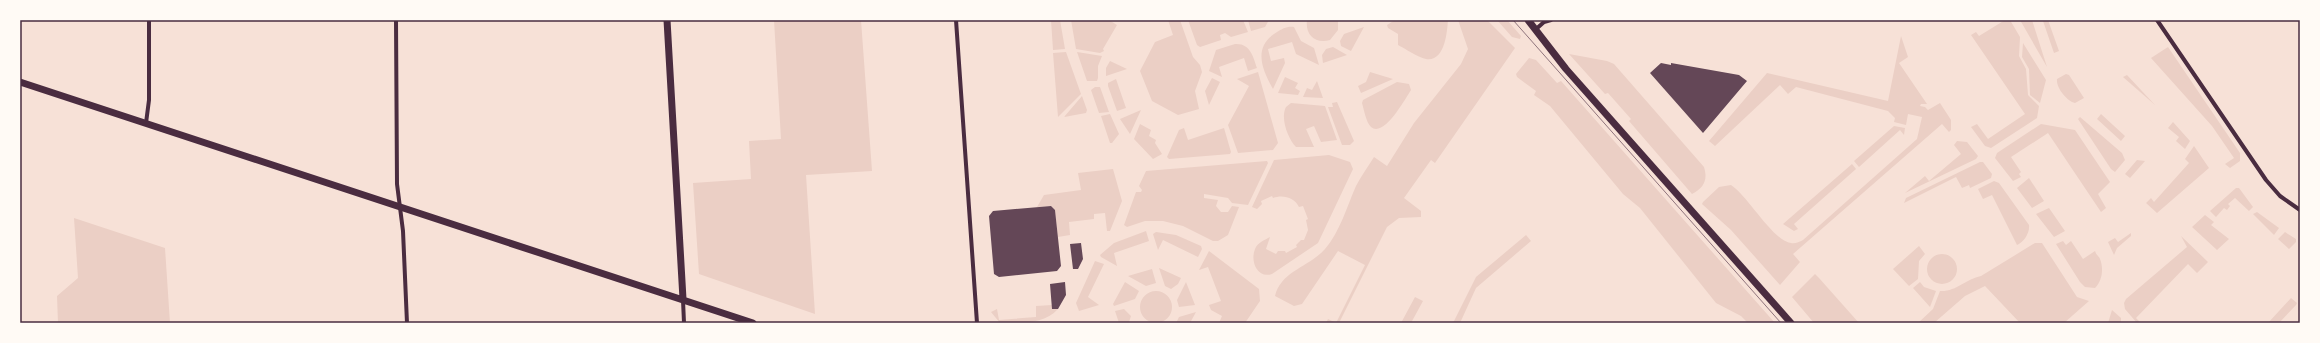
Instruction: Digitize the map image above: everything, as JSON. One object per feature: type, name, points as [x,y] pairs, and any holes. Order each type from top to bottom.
[{"type":"street","points":[[146,123],[149,100],[149,20]]},
{"type":"street","points":[[396,20],[398,207],[403,231],[407,323]]},
{"type":"street","points":[[667,20],[684,323]]},
{"type":"street","points":[[956,20],[977,323]]},
{"type":"street","points":[[1528,20],[1566,69],[1791,323]]},
{"type":"street","points":[[1535,30],[1544,22],[1551,20]]},
{"type":"street","points":[[2157,20],[2266,180],[2280,196],[2300,210]]},
{"type":"street","points":[[20,82],[753,323]]},
{"type":"shaded area","points":[[774,20],[861,20],[872,171],[806,175],[815,314],[699,274],[693,183],[751,179],[749,141],[781,139]]},
{"type":"shaded area","points":[[1051,20],[1060,20],[1065,49],[1053,50]]},
{"type":"shaded area","points":[[1071,20],[1109,20],[1117,25],[1103,49],[1104,51],[1100,53],[1076,49]]},
{"type":"shaded area","points":[[1168,20],[1180,20],[1193,57],[1200,65],[1202,72],[1195,91],[1199,109],[1178,115],[1152,101],[1140,71],[1155,42],[1173,35]]},
{"type":"shaded area","points":[[1188,20],[1243,20],[1248,32],[1231,37],[1225,33],[1220,35],[1221,40],[1200,47],[1197,45]]},
{"type":"shaded area","points":[[1248,20],[1269,20],[1265,27],[1251,31]]},
{"type":"shaded area","points":[[1307,20],[1338,20],[1338,30],[1330,40],[1320,41],[1309,34]]},
{"type":"shaded area","points":[[1395,20],[1448,20],[1446,38],[1441,51],[1432,59],[1426,59],[1415,55],[1398,45],[1398,34],[1388,28],[1387,25]]},
{"type":"shaded area","points":[[1458,20],[1487,20],[1515,48],[1435,163],[1431,160],[1404,198],[1421,211],[1421,217],[1399,218],[1387,227],[1339,323],[1336,323],[1365,265],[1338,251],[1302,304],[1294,306],[1275,296],[1278,288],[1289,275],[1319,255],[1325,249],[1339,227],[1358,182],[1374,157],[1387,166],[1414,123],[1461,64],[1468,49]]},
{"type":"shaded area","points":[[1497,20],[1507,20],[1521,36],[1520,39],[1512,37]]},
{"type":"shaded area","points":[[2005,20],[2010,20],[2020,37],[2019,56],[2026,69],[2028,95],[2039,106],[2037,118],[1991,148],[1985,146],[1971,127],[1977,124],[1988,139],[2025,114],[1971,35],[1976,32],[1979,36]]},
{"type":"shaded area","points":[[2020,20],[2032,20],[2047,67]]},
{"type":"shaded area","points":[[2048,20],[2059,51],[2054,53],[2043,21]]},
{"type":"shaded area","points":[[1287,27],[1294,27],[1301,41],[1314,48],[1319,65],[1296,54],[1292,42],[1268,49],[1271,61],[1284,58],[1285,63],[1273,89],[1265,73],[1262,51],[1269,38],[1277,32]]},
{"type":"shaded area","points":[[1364,27],[1351,51],[1341,46],[1340,41],[1344,34]]},
{"type":"shaded area","points":[[1901,36],[1908,57],[1899,63],[1927,104],[1921,104],[1920,106],[1925,107],[1928,110],[1940,103],[1951,120],[1951,130],[1949,132],[1942,124],[1793,254],[1800,262],[1780,285],[1731,230],[1702,204],[1703,202],[1719,187],[1731,185],[1745,198],[1776,235],[1791,243],[1798,242],[1803,240],[1917,139],[1922,117],[1908,114],[1906,125],[1894,122],[1895,118],[1888,111],[1796,87],[1788,94],[1780,85],[1715,146],[1709,141],[1767,73],[1888,101]]},
{"type":"shaded area","points":[[2023,43],[2046,80],[2040,103],[2030,95],[2029,69],[2022,57]]},
{"type":"shaded area","points":[[1235,44],[1240,44],[1250,51],[1257,68],[1248,71],[1244,58],[1219,67],[1222,77],[1209,71],[1216,50]]},
{"type":"shaded area","points":[[1333,47],[1347,55],[1323,63],[1322,55],[1326,49]]},
{"type":"shaded area","points":[[2168,47],[2240,153],[2240,161],[2230,168],[2225,164],[2234,158],[2212,126],[2151,58]]},
{"type":"shaded area","points":[[1066,52],[1081,94],[1058,117],[1053,53]]},
{"type":"shaded area","points":[[1077,52],[1102,56],[1098,66],[1097,81],[1087,81]]},
{"type":"shaded area","points":[[1569,54],[1607,61],[1614,64],[1704,167],[1706,176],[1700,189],[1692,194],[1629,121],[1631,119],[1608,93],[1605,94]]},
{"type":"shaded area","points":[[1529,58],[1536,60],[1557,83],[1561,81],[1775,323],[1748,323],[1741,316],[1716,303],[1640,208],[1623,194],[1550,106],[1534,95],[1536,91],[1517,77],[1516,74]]},
{"type":"shaded area","points":[[1110,61],[1127,69],[1106,76],[1106,68]]},
{"type":"shaded area","points":[[1258,72],[1278,143],[1273,150],[1238,153],[1228,125],[1249,86],[1237,79]]},
{"type":"shaded area","points":[[1370,72],[1393,79],[1361,93],[1358,86],[1366,82]]},
{"type":"shaded area","points":[[2066,74],[2069,75],[2084,98],[2075,103],[2066,97],[2060,90],[2057,83],[2057,79]]},
{"type":"shaded area","points":[[2127,75],[2155,105],[2123,77]]},
{"type":"shaded area","points":[[1285,77],[1298,83],[1295,88],[1300,91],[1298,95],[1278,93]]},
{"type":"shaded area","points":[[1212,78],[1220,82],[1209,105],[1205,91]]},
{"type":"shaded area","points":[[1116,79],[1126,108],[1117,111],[1108,86],[1108,83]]},
{"type":"shaded area","points":[[1317,81],[1323,98],[1303,97],[1307,88],[1312,90]]},
{"type":"shaded area","points":[[1397,82],[1409,84],[1411,90],[1394,116],[1388,122],[1382,127],[1376,129],[1371,127],[1365,116],[1362,103],[1363,100]]},
{"type":"shaded area","points":[[1095,87],[1100,87],[1109,112],[1099,113],[1091,90]]},
{"type":"shaded area","points":[[1082,96],[1087,110],[1086,113],[1064,117]]},
{"type":"shaded area","points":[[1337,102],[1354,141],[1350,145],[1342,145],[1328,107],[1333,107],[1332,103]]},
{"type":"shaded area","points":[[1291,103],[1325,106],[1337,140],[1321,142],[1314,126],[1306,129],[1314,147],[1296,147],[1290,139],[1284,122],[1284,112],[1286,107]]},
{"type":"shaded area","points":[[1141,110],[1130,134],[1120,119]]},
{"type":"shaded area","points":[[1110,114],[1119,134],[1112,143],[1110,143],[1101,116]]},
{"type":"shaded area","points":[[2101,114],[2125,136],[2121,141],[2097,119]]},
{"type":"shaded area","points":[[2080,117],[2122,153],[2125,160],[2115,172],[2111,169],[2078,119]]},
{"type":"shaded area","points":[[2173,122],[2190,141],[2185,149],[2176,141],[2179,137],[2168,128]]},
{"type":"shaded area","points":[[1140,124],[1151,130],[1149,136],[1156,140],[1155,143],[1162,154],[1153,159],[1134,139]]},
{"type":"shaded area","points":[[2041,124],[2075,130],[2110,182],[2098,194],[2106,208],[2101,212],[2048,133],[2011,157],[2021,172],[2019,174],[2021,177],[2013,181],[1995,158],[1997,153]]},
{"type":"shaded area","points":[[1894,126],[1905,128],[1904,135],[1900,130],[1859,167],[1854,161]]},
{"type":"shaded area","points":[[1184,128],[1188,140],[1224,128],[1231,152],[1230,154],[1169,159],[1167,157],[1179,130]]},
{"type":"shaded area","points":[[1957,141],[1967,142],[1978,156],[1976,159],[1905,193],[1925,176],[1929,181],[1961,154],[1954,145]]},
{"type":"shaded area","points":[[2194,146],[2209,168],[2157,213],[2146,203],[2151,198],[2154,202],[2189,163],[2185,159]]},
{"type":"shaded area","points":[[1329,155],[1350,162],[1353,169],[1318,243],[1272,274],[1262,274],[1256,268],[1253,259],[1255,249],[1258,245],[1270,237],[1266,249],[1276,254],[1278,251],[1285,251],[1286,253],[1297,247],[1296,245],[1301,240],[1304,240],[1308,230],[1306,220],[1308,219],[1303,206],[1299,207],[1292,199],[1281,196],[1273,198],[1272,196],[1261,201],[1262,204],[1257,209],[1252,207],[1274,160]]},
{"type":"shaded area","points":[[2137,160],[2145,161],[2130,178],[2125,174]]},
{"type":"shaded area","points":[[1267,161],[1268,163],[1248,205],[1232,203],[1228,198],[1204,194],[1204,198],[1218,200],[1216,206],[1221,212],[1228,212],[1232,206],[1239,207],[1228,235],[1218,241],[1213,241],[1183,226],[1163,221],[1145,221],[1127,227],[1124,225],[1136,192],[1141,192],[1142,190],[1139,186],[1146,171]]},
{"type":"shaded area","points":[[1980,162],[1983,162],[1992,174],[1991,178],[1970,188],[1969,185],[1962,188],[1956,177],[1904,203],[1906,198]]},
{"type":"shaded area","points":[[1852,164],[1856,169],[1794,224],[1798,229],[1794,231],[1783,224]]},
{"type":"shaded area","points":[[1113,169],[1122,201],[1110,231],[1107,231],[1105,213],[1094,214],[1094,219],[1069,222],[1070,235],[1058,237],[1055,210],[1051,206],[1037,207],[1044,195],[1081,190],[1078,173]]},
{"type":"shaded area","points":[[2029,178],[2044,201],[2032,208],[2017,188]]},
{"type":"shaded area","points":[[1994,181],[1999,183],[2029,225],[2029,231],[2026,237],[2017,245],[1992,195],[1983,199],[1978,189]]},
{"type":"shaded area","points":[[2236,188],[2239,188],[2253,207],[2249,211],[2235,198],[2228,204],[2230,206],[2227,210],[2224,208],[2216,217],[2210,211]]},
{"type":"shaded area","points":[[2049,208],[2065,231],[2054,237],[2036,214]]},
{"type":"shaded area","points":[[2257,212],[2279,228],[2274,235],[2253,214]]},
{"type":"shaded area","points":[[2205,215],[2214,222],[2211,225],[2229,239],[2217,250],[2192,227]]},
{"type":"shaded area","points":[[74,218],[165,248],[170,323],[58,323],[57,296],[78,278]]},
{"type":"shaded area","points":[[1146,231],[1149,241],[1114,253],[1117,266],[1101,257],[1100,255],[1114,243]]},
{"type":"shaded area","points":[[1156,232],[1176,235],[1201,246],[1202,249],[1198,257],[1163,240],[1158,250],[1153,234]]},
{"type":"shaded area","points":[[2285,232],[2296,239],[2296,242],[2289,249],[2278,239]]},
{"type":"shaded area","points":[[2131,233],[2131,236],[2117,248],[2114,255],[2108,242],[2115,238],[2118,242]]},
{"type":"shaded area","points":[[1526,235],[1531,241],[1476,288],[1460,323],[1453,323],[1476,277]]},
{"type":"shaded area","points":[[2181,236],[2208,262],[2197,273],[2188,264],[2136,318],[2141,323],[2137,323],[2125,309],[2124,303],[2126,299],[2187,247]]},
{"type":"shaded area","points":[[2063,241],[2066,245],[2071,241],[2083,259],[2095,251],[2100,259],[2102,271],[2101,278],[2095,288],[2085,287],[2080,282],[2056,244]]},
{"type":"shaded area","points":[[2035,243],[2042,243],[2077,297],[2089,301],[2064,323],[2020,323],[1985,286],[1965,296],[1934,323],[1918,323],[1933,309],[1940,291],[1951,290],[1981,276]]},
{"type":"shaded area","points":[[1919,246],[1925,254],[1919,261],[1918,279],[1909,286],[1893,269]]},
{"type":"shaded area","points":[[1209,251],[1259,289],[1260,301],[1245,323],[1219,323],[1222,316],[1211,310],[1209,305],[1221,301],[1208,267],[1199,270]]},
{"type":"shaded area","points":[[1942,254],[1948,255],[1956,263],[1956,275],[1948,283],[1942,284],[1936,283],[1928,275],[1927,269],[1928,263],[1936,255]]},
{"type":"shaded area","points":[[1095,261],[1104,264],[1088,297],[1099,305],[1079,311],[1076,303]]},
{"type":"shaded area","points":[[1159,268],[1181,278],[1178,284],[1171,289],[1165,286]]},
{"type":"shaded area","points":[[1152,269],[1156,283],[1146,286],[1128,276]]},
{"type":"shaded area","points":[[1815,274],[1859,323],[1814,323],[1792,297]]},
{"type":"shaded area","points":[[1125,282],[1139,291],[1135,299],[1114,306],[1113,304]]},
{"type":"shaded area","points":[[1186,282],[1195,305],[1179,307],[1177,300]]},
{"type":"shaded area","points":[[1920,282],[1924,287],[1936,291],[1930,307],[1913,288]]},
{"type":"shaded area","points":[[1153,291],[1159,291],[1169,298],[1172,307],[1171,313],[1165,320],[1159,323],[1153,323],[1143,316],[1140,310],[1140,304],[1147,294]]},
{"type":"shaded area","points":[[1415,297],[1423,301],[1411,323],[1401,323]]},
{"type":"shaded area","points":[[2291,298],[2297,303],[2296,305],[2279,323],[2268,323]]},
{"type":"shaded area","points":[[1052,305],[1052,309],[1058,309],[1046,318],[1031,322],[1000,323],[991,312],[997,309],[999,320],[1036,317],[1036,306]]},
{"type":"shaded area","points":[[1124,309],[1131,316],[1129,322],[1119,323],[1115,311]]},
{"type":"shaded area","points":[[2112,310],[2121,318],[2121,323],[2108,323]]},
{"type":"shaded area","points":[[1196,312],[1190,323],[1176,323],[1179,317]]},
{"type":"shaded area","points":[[1328,319],[1336,323],[1326,323]]},
{"type":"building","points":[[1661,63],[1671,65],[1671,63],[1739,75],[1747,81],[1703,133],[1650,73]]},
{"type":"building","points":[[1051,206],[1055,210],[1061,266],[1057,271],[999,277],[994,274],[989,216],[993,211]]},
{"type":"building","points":[[1081,243],[1083,259],[1078,269],[1073,269],[1070,244]]},
{"type":"building","points":[[1065,282],[1066,295],[1058,309],[1052,309],[1050,284]]},
{"type":"tram line","points":[[1513,20],[1781,323]]}]
